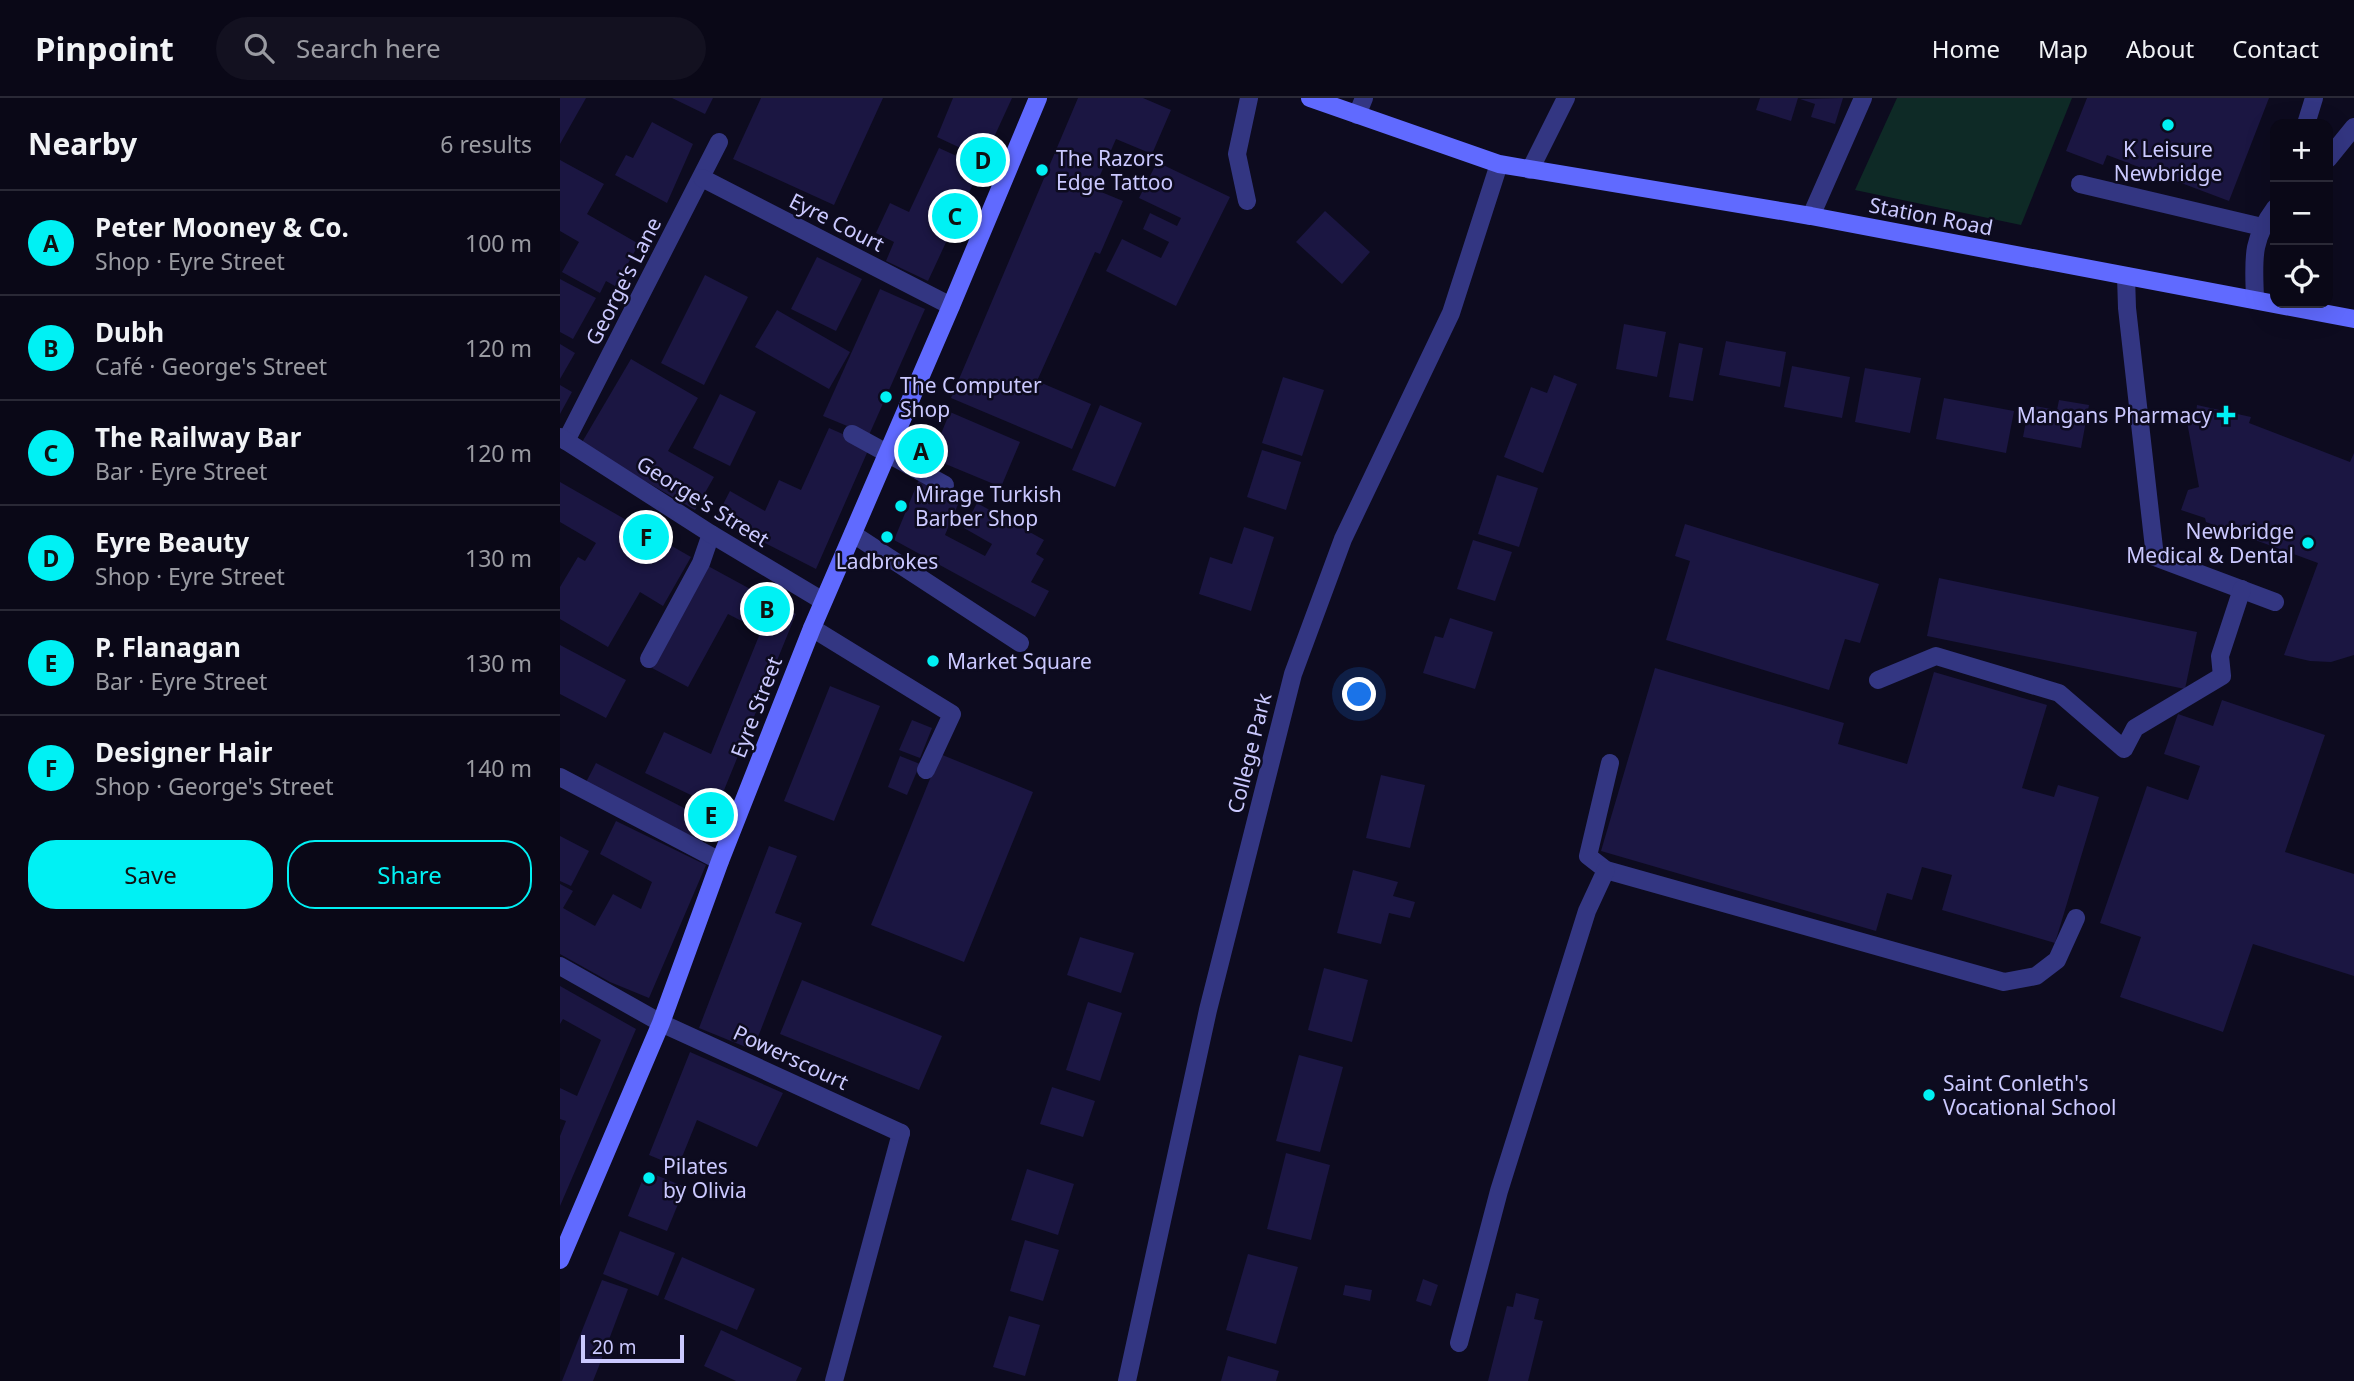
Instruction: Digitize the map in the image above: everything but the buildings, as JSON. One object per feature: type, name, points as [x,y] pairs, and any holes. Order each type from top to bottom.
[{"type":"street","name":"Eyre Street","points":[[560,1259],[661,1023],[720,861],[823,601],[1038,98]]},
{"type":"street","points":[[1247,201],[1237,154],[1249,98]]},
{"type":"street","name":"Station Road","points":[[1311,98],[1499,164],[1811,216],[2354,319]]},
{"type":"street","points":[[1357,115],[1364,98]]},
{"type":"street","points":[[1530,170],[1566,98]]},
{"type":"street","points":[[1811,216],[1863,98]]},
{"type":"street","points":[[2308,119],[2314,98]]},
{"type":"street","points":[[2333,153],[2354,127]]},
{"type":"street","name":"George's Lane","points":[[563,439],[719,142]]},
{"type":"street","name":"College Park","points":[[1127,1381],[1208,1010],[1293,674],[1343,539],[1451,313],[1499,164]]},
{"type":"street","name":"Eyre Court","points":[[702,178],[951,306]]},
{"type":"street","points":[[2080,184],[2262,227]]},
{"type":"street","points":[[2255,300],[2254,256],[2262,227],[2270,215]]},
{"type":"street","points":[[2126,276],[2127,308],[2155,557],[2275,602]]},
{"type":"street","points":[[852,434],[945,485]]},
{"type":"street","name":"George's Street","points":[[563,439],[711,534],[823,601]]},
{"type":"street","points":[[649,659],[701,563],[711,534]]},
{"type":"street","points":[[853,534],[1020,643]]},
{"type":"street","points":[[1878,680],[1936,656],[2059,693],[2124,750],[2135,728],[2222,676],[2220,656],[2242,589]]},
{"type":"street","points":[[812,628],[951,714],[926,770]]},
{"type":"street","points":[[1610,763],[1588,856],[1606,870],[2004,982],[2036,976],[2056,960],[2076,918]]},
{"type":"street","points":[[560,777],[720,861]]},
{"type":"street","points":[[1459,1343],[1499,1191],[1587,911],[1606,870]]},
{"type":"street","name":"Powerscourt","points":[[560,966],[661,1023],[901,1133],[834,1381]]},
{"type":"green space","points":[[1897,98],[2072,98],[2021,225],[1855,190]]},
{"type":"place","name":"K Leisure Newbridge","points":[[2168,125]]},
{"type":"place","name":"Eyre Beauty","points":[[983,160]]},
{"type":"place","name":"The Razors Edge Tattoo","points":[[1042,170]]},
{"type":"place","name":"The Railway Bar","points":[[955,216]]},
{"type":"place","name":"The Computer Shop","points":[[886,397]]},
{"type":"place","name":"Mangans Pharmacy","points":[[2226,415]]},
{"type":"place","name":"Peter Mooney & Co.","points":[[921,451]]},
{"type":"place","name":"Mirage Turkish Barber Shop","points":[[901,506]]},
{"type":"place","name":"Designer Hair","points":[[646,537]]},
{"type":"place","name":"Ladbrokes","points":[[887,537]]},
{"type":"place","name":"Newbridge Medical & Dental","points":[[2308,543]]},
{"type":"place","name":"Dubh","points":[[767,609]]},
{"type":"place","name":"Market Square","points":[[933,661]]},
{"type":"place","name":"P. Flanagan","points":[[711,815]]},
{"type":"place","name":"Saint Conleth's Vocational School","points":[[1929,1095]]},
{"type":"place","name":"Pilates by Olivia","points":[[649,1178]]}]
